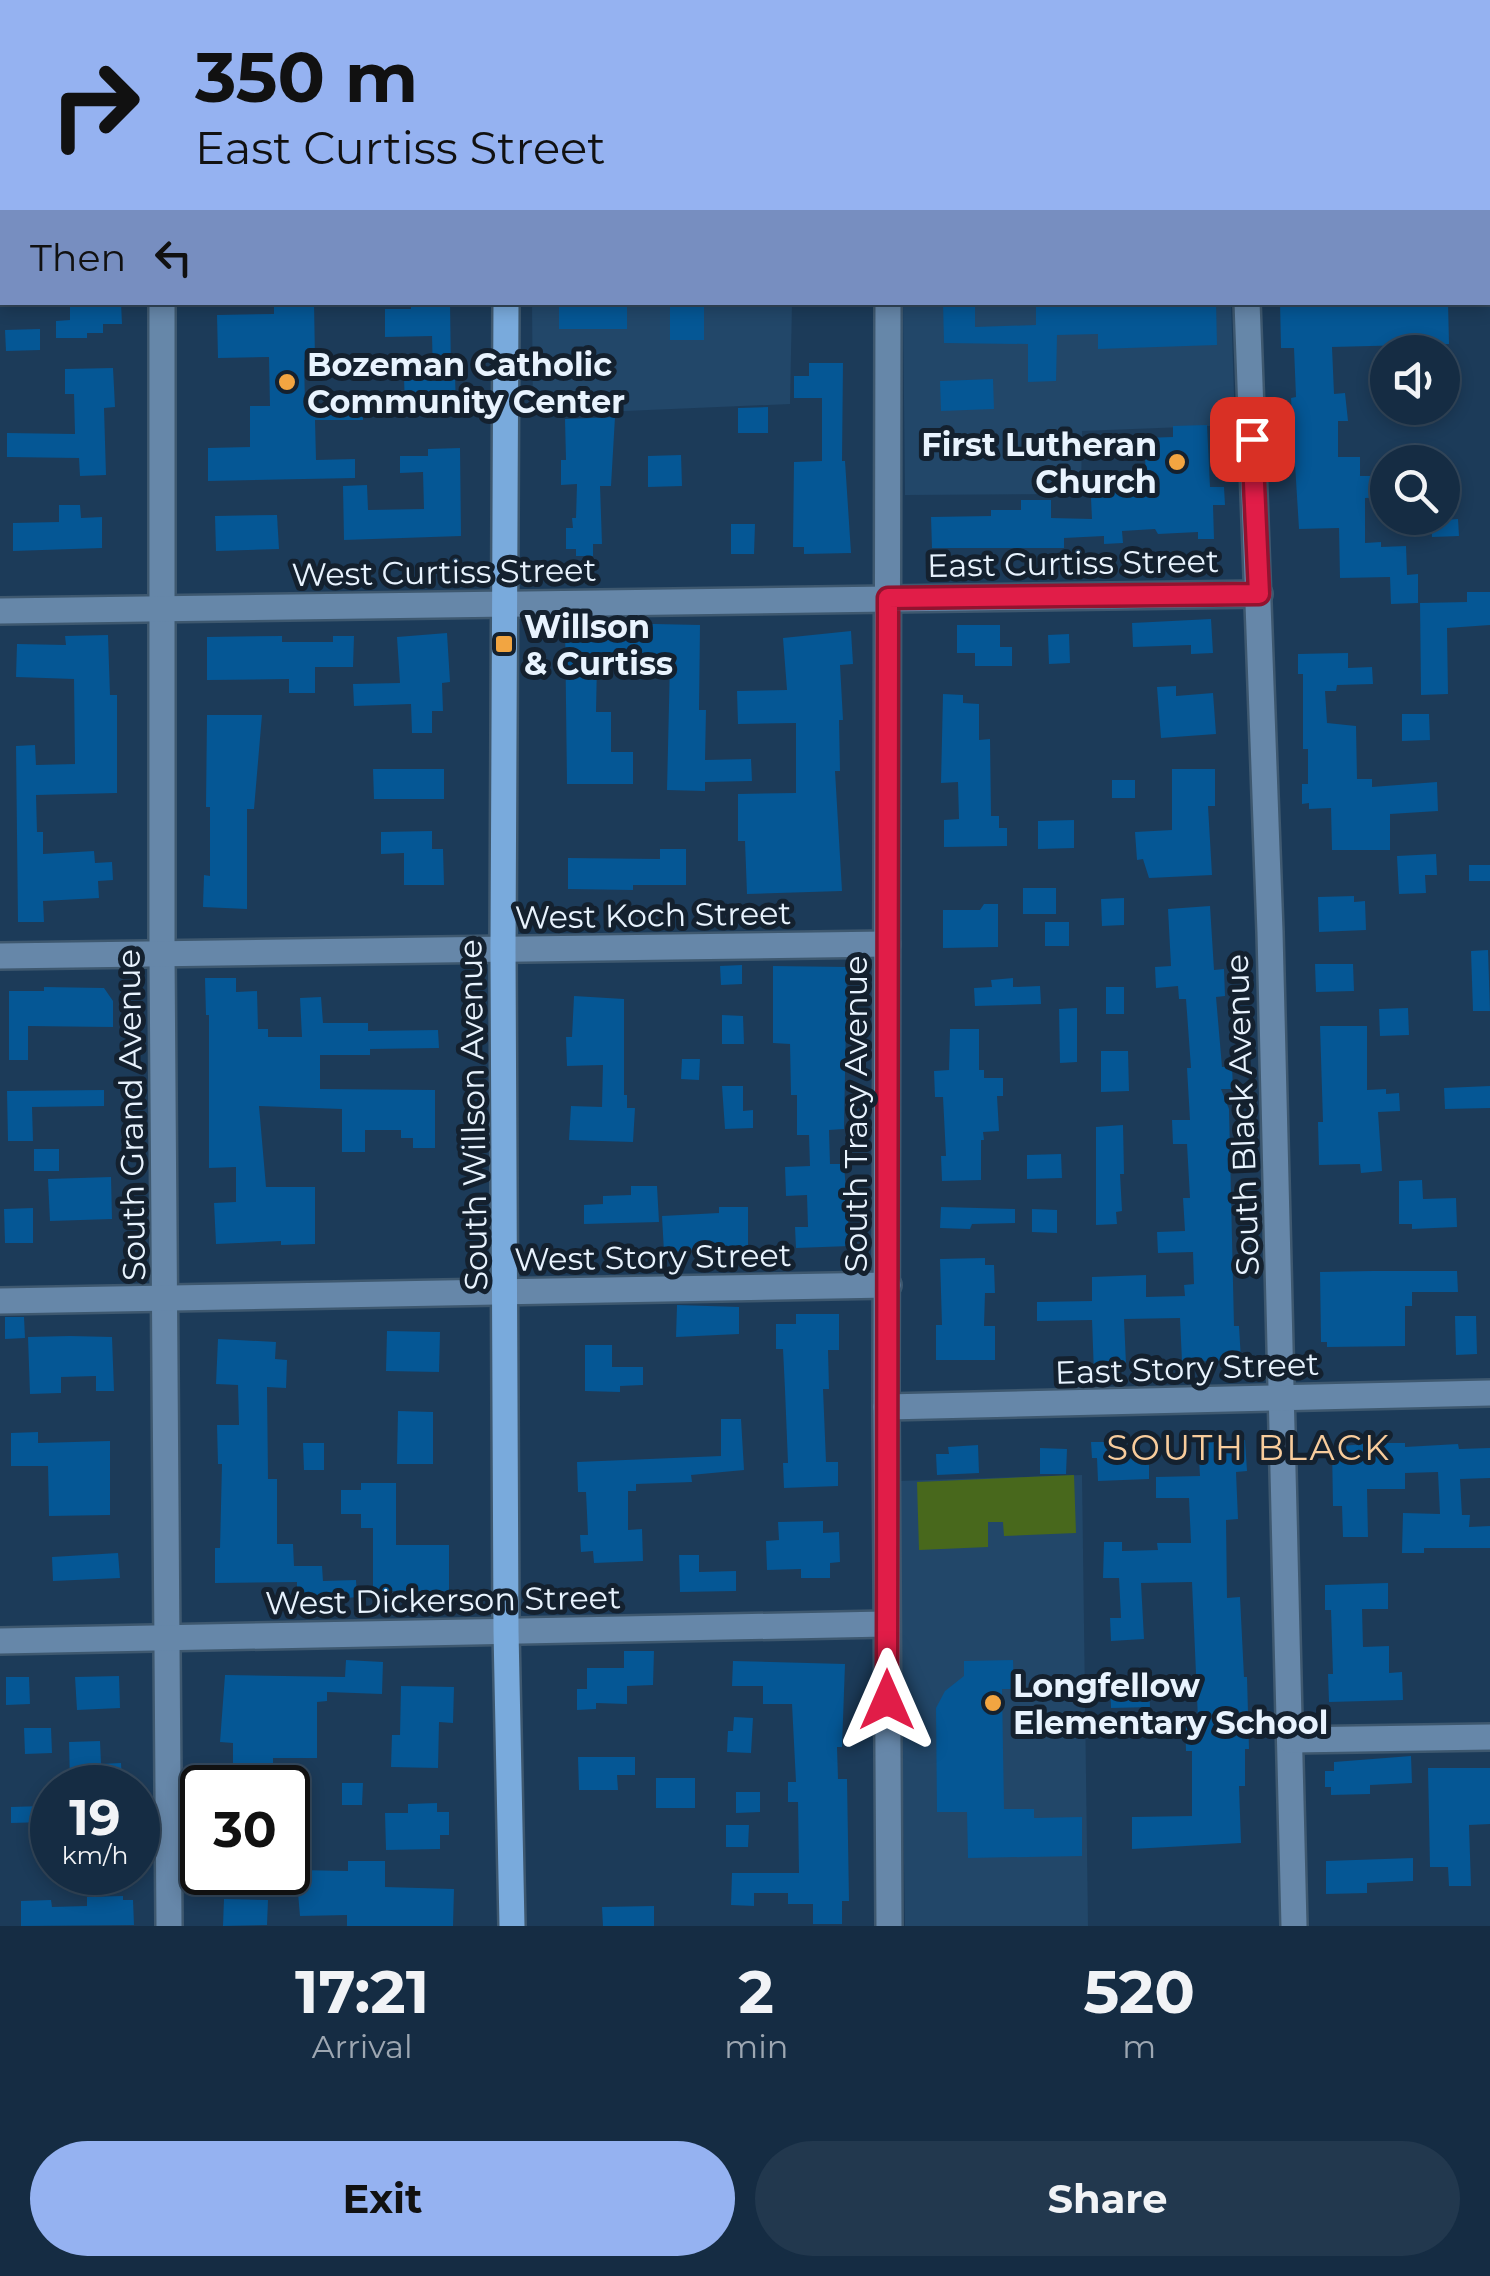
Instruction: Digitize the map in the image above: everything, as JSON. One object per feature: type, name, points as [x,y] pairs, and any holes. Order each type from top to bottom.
[{"type":"main road","name":"South Willson Avenue","points":[[506,305],[503,950],[506,1631],[512,1926]]},
{"type":"street","name":"South Grand Avenue","points":[[162,305],[169,1926]]},
{"type":"street","name":"South Tracy Avenue","points":[[888,305],[889,1926]]},
{"type":"street","name":"South Black Avenue","points":[[1247,305],[1259,594],[1294,1926]]},
{"type":"street","name":"East Curtiss Street","points":[[888,598],[1259,594]]},
{"type":"street","name":"West Curtiss Street","points":[[0,611],[888,598]]},
{"type":"street","name":"West Koch Street","points":[[0,956],[888,944]]},
{"type":"street","name":"West Story Street","points":[[0,1300],[888,1285]]},
{"type":"street","name":"East Story Street","points":[[886,1408],[1490,1393]]},
{"type":"street","name":"West Dickerson Street","points":[[0,1641],[886,1624]]},
{"type":"street","points":[[1291,1740],[1490,1737]]},
{"type":"shaded area","points":[[532,305],[792,305],[790,404],[533,415]]},
{"type":"shaded area","points":[[903,305],[1231,305],[1235,425],[1082,431],[1081,494],[905,495]]},
{"type":"shaded area","name":"Longfellow Elementary School","points":[[1082,1475],[1088,1926],[905,1926],[898,1481]]},
{"type":"green space","points":[[1074,1475],[1076,1533],[1004,1536],[1003,1522],[988,1522],[988,1547],[919,1550],[917,1482]]},
{"type":"building","points":[[121,305],[122,324],[103,324],[103,333],[87,333],[87,338],[56,338],[56,321],[70,320],[70,307]]},
{"type":"building","points":[[274,305],[314,305],[315,359],[304,360],[305,404],[338,404],[338,394],[363,395],[363,420],[315,420],[316,460],[355,459],[355,478],[208,481],[208,448],[250,447],[250,406],[270,406],[269,357],[218,358],[217,315],[274,314]]},
{"type":"building","points":[[411,305],[450,305],[456,410],[405,412],[404,376],[433,375],[432,336],[385,337],[385,309],[411,309]]},
{"type":"building","points":[[559,305],[627,305],[627,329],[559,329]]},
{"type":"building","points":[[670,305],[704,305],[704,340],[670,340]]},
{"type":"building","points":[[943,305],[975,305],[975,327],[1036,325],[1036,305],[1216,305],[1217,345],[1098,349],[1098,334],[1057,335],[1056,381],[1028,382],[1028,344],[944,343]]},
{"type":"building","points":[[1280,305],[1448,305],[1449,335],[1370,335],[1370,346],[1332,347],[1334,394],[1345,393],[1348,421],[1338,421],[1338,457],[1360,457],[1360,476],[1370,476],[1370,498],[1365,498],[1365,543],[1406,546],[1407,575],[1418,574],[1418,603],[1391,604],[1390,577],[1340,578],[1339,528],[1299,529],[1291,398],[1296,397],[1294,348],[1281,348]]},
{"type":"building","points":[[40,329],[40,350],[6,351],[5,330]]},
{"type":"building","points":[[809,363],[843,363],[842,461],[851,553],[804,554],[804,547],[793,547],[794,462],[822,461],[822,398],[794,398],[794,376],[809,376]]},
{"type":"building","points":[[113,368],[115,407],[104,408],[106,475],[80,476],[79,458],[7,457],[7,433],[75,434],[74,394],[65,394],[65,369]]},
{"type":"building","points":[[993,379],[994,409],[941,411],[940,381]]},
{"type":"building","points":[[768,407],[768,433],[738,433],[738,408]]},
{"type":"building","points":[[615,417],[611,486],[600,486],[602,544],[593,544],[593,556],[576,556],[576,549],[566,549],[566,528],[573,528],[572,518],[576,518],[577,484],[561,485],[561,460],[566,460],[565,419]]},
{"type":"building","points":[[1207,425],[1210,487],[1224,487],[1225,505],[1213,505],[1214,539],[1198,539],[1198,532],[1158,534],[1155,529],[1122,531],[1123,543],[1104,544],[1104,536],[1064,538],[1064,548],[932,548],[931,517],[991,516],[991,510],[1021,510],[1021,500],[1051,500],[1051,518],[1092,519],[1095,476],[1146,476],[1144,438],[1173,437],[1173,426]]},
{"type":"building","points":[[460,448],[461,536],[344,540],[343,486],[367,485],[368,510],[424,509],[423,472],[400,473],[400,456],[428,456],[428,449]]},
{"type":"building","points":[[681,455],[682,486],[648,487],[648,456]]},
{"type":"building","points":[[59,505],[80,505],[81,518],[102,517],[102,548],[13,551],[13,523],[59,522]]},
{"type":"building","points":[[277,515],[279,549],[216,551],[215,516]]},
{"type":"building","points":[[731,524],[755,524],[754,554],[731,554]]},
{"type":"building","points":[[1467,592],[1490,592],[1490,625],[1447,628],[1448,694],[1421,695],[1420,603],[1467,602]]},
{"type":"building","points":[[1211,619],[1213,653],[1191,654],[1191,645],[1133,647],[1132,623]]},
{"type":"building","points":[[565,622],[700,625],[699,710],[706,710],[705,760],[751,759],[752,781],[705,782],[705,791],[667,790],[670,662],[629,662],[597,663],[596,712],[611,712],[611,752],[633,752],[633,784],[567,784]]},
{"type":"building","points":[[957,625],[1000,625],[1000,647],[1012,647],[1012,666],[975,666],[975,653],[957,653]]},
{"type":"building","points":[[851,631],[853,664],[840,665],[843,720],[839,720],[840,771],[835,771],[842,891],[747,894],[745,841],[738,841],[738,794],[796,793],[796,723],[738,724],[737,691],[787,690],[783,638]]},
{"type":"building","points":[[447,633],[450,682],[442,683],[443,711],[432,711],[432,733],[412,733],[411,704],[354,706],[353,684],[400,683],[397,637]]},
{"type":"building","points":[[1069,634],[1070,663],[1049,664],[1048,635]]},
{"type":"building","points":[[108,635],[110,695],[117,695],[117,793],[36,795],[37,832],[43,832],[43,854],[94,851],[95,863],[112,862],[113,880],[98,881],[99,898],[43,901],[44,922],[18,922],[16,746],[35,745],[36,765],[75,764],[74,679],[16,677],[17,644],[66,645],[65,636]]},
{"type":"building","points":[[282,636],[282,642],[333,642],[333,636],[354,636],[353,667],[315,667],[315,693],[289,693],[289,679],[207,680],[207,637]]},
{"type":"building","points":[[1348,653],[1348,668],[1372,667],[1373,684],[1337,685],[1336,691],[1325,691],[1327,723],[1356,726],[1357,779],[1372,779],[1372,787],[1437,782],[1438,811],[1390,814],[1390,850],[1332,850],[1331,808],[1309,809],[1309,803],[1302,804],[1302,784],[1308,784],[1308,749],[1303,749],[1303,674],[1298,674],[1298,654]]},
{"type":"building","points":[[1176,686],[1176,696],[1213,693],[1216,734],[1161,738],[1157,687]]},
{"type":"building","points":[[943,694],[963,695],[963,703],[979,704],[979,740],[990,739],[991,816],[999,816],[999,828],[1007,828],[1007,846],[944,847],[944,820],[959,819],[958,782],[941,783]]},
{"type":"building","points":[[1402,714],[1429,714],[1430,740],[1402,741]]},
{"type":"building","points":[[207,715],[262,715],[254,809],[247,809],[247,909],[203,907],[204,875],[210,876]]},
{"type":"building","points":[[373,769],[444,769],[444,799],[374,799]]},
{"type":"building","points":[[1172,769],[1215,769],[1215,806],[1208,806],[1212,875],[1149,878],[1143,859],[1137,860],[1135,832],[1172,830]]},
{"type":"building","points":[[1112,780],[1135,780],[1135,798],[1112,798]]},
{"type":"building","points":[[1074,820],[1074,848],[1038,849],[1038,821]]},
{"type":"building","points":[[432,831],[432,849],[443,849],[444,885],[404,885],[404,853],[381,854],[381,832]]},
{"type":"building","points":[[660,849],[686,849],[686,885],[633,885],[633,890],[568,889],[568,858],[660,859]]},
{"type":"building","points":[[1436,854],[1437,875],[1425,875],[1426,893],[1399,894],[1397,856]]},
{"type":"building","points":[[1469,865],[1490,865],[1490,881],[1469,881]]},
{"type":"building","points":[[1023,888],[1056,888],[1056,914],[1023,914]]},
{"type":"building","points":[[1354,896],[1354,902],[1365,901],[1366,930],[1319,932],[1318,897]]},
{"type":"building","points":[[1124,898],[1124,925],[1102,926],[1101,899]]},
{"type":"building","points":[[984,904],[998,904],[998,947],[943,948],[943,910],[980,910]]},
{"type":"building","points":[[1210,906],[1214,970],[1224,969],[1225,996],[1216,997],[1222,1067],[1232,1066],[1233,1089],[1221,1089],[1229,1109],[1234,1326],[1239,1326],[1241,1360],[1182,1362],[1180,1318],[1124,1319],[1126,1364],[1120,1366],[1120,1373],[1094,1374],[1092,1320],[1037,1321],[1037,1302],[1092,1301],[1092,1277],[1146,1275],[1146,1297],[1185,1296],[1184,1285],[1194,1284],[1193,1252],[1158,1253],[1157,1232],[1185,1231],[1183,1198],[1190,1198],[1187,1144],[1173,1144],[1172,1120],[1190,1120],[1187,1068],[1191,1068],[1186,999],[1179,999],[1178,986],[1156,988],[1155,967],[1171,966],[1168,909]]},
{"type":"building","points":[[1045,922],[1069,922],[1069,946],[1045,946]]},
{"type":"building","points":[[1488,950],[1490,1011],[1473,1011],[1471,951]]},
{"type":"building","points":[[1315,964],[1353,964],[1354,991],[1316,992]]},
{"type":"building","points":[[742,965],[742,984],[721,985],[720,966]]},
{"type":"building","points":[[773,966],[847,967],[844,1129],[829,1130],[830,1164],[844,1164],[850,1246],[796,1248],[795,1227],[808,1227],[807,1195],[786,1196],[785,1167],[810,1166],[809,1135],[797,1135],[797,1095],[791,1095],[790,1044],[773,1043]]},
{"type":"building","points":[[205,978],[236,978],[236,992],[257,991],[258,1029],[268,1029],[268,1037],[302,1037],[300,998],[321,997],[323,1023],[368,1023],[368,1031],[438,1030],[439,1048],[370,1049],[370,1055],[320,1055],[320,1089],[435,1090],[435,1148],[413,1148],[413,1138],[401,1138],[401,1130],[365,1130],[365,1152],[342,1152],[342,1109],[259,1106],[266,1187],[315,1187],[315,1244],[216,1244],[214,1203],[236,1202],[236,1167],[209,1168],[209,1015]]},
{"type":"building","points":[[1013,978],[1013,987],[1040,986],[1041,1004],[975,1006],[974,988],[992,987],[991,980]]},
{"type":"building","points":[[44,987],[104,988],[113,1001],[113,1027],[28,1026],[28,1060],[9,1060],[9,991],[44,991]]},
{"type":"building","points":[[1106,987],[1124,987],[1124,1014],[1106,1014]]},
{"type":"building","points":[[574,996],[624,999],[624,1095],[627,1108],[635,1108],[633,1142],[569,1140],[571,1106],[602,1107],[603,1065],[567,1066],[566,1037],[572,1037]]},
{"type":"building","points":[[1077,1008],[1077,1062],[1060,1063],[1059,1009]]},
{"type":"building","points":[[1408,1008],[1409,1035],[1380,1036],[1379,1009]]},
{"type":"building","points":[[722,1015],[743,1016],[744,1044],[722,1044]]},
{"type":"building","points":[[1320,1026],[1367,1026],[1367,1090],[1399,1093],[1400,1111],[1378,1112],[1382,1171],[1361,1173],[1360,1164],[1319,1165],[1318,1122],[1323,1122]]},
{"type":"building","points":[[950,1029],[979,1029],[979,1070],[984,1070],[984,1078],[1003,1078],[1003,1096],[997,1096],[999,1131],[983,1132],[981,1140],[981,1180],[942,1181],[941,1156],[946,1156],[943,1097],[935,1097],[934,1071],[949,1070]]},
{"type":"building","points":[[1101,1051],[1128,1051],[1129,1091],[1101,1092]]},
{"type":"building","points":[[682,1059],[700,1059],[699,1080],[681,1079]]},
{"type":"building","points":[[722,1086],[743,1086],[743,1111],[753,1110],[753,1128],[725,1129]]},
{"type":"building","points":[[1490,1086],[1490,1108],[1445,1109],[1444,1088]]},
{"type":"building","points":[[104,1090],[104,1106],[32,1107],[33,1141],[8,1141],[7,1091]]},
{"type":"building","points":[[1123,1125],[1122,1211],[1116,1212],[1117,1224],[1096,1225],[1096,1127]]},
{"type":"building","points":[[34,1149],[59,1149],[59,1171],[34,1171]]},
{"type":"building","points":[[1061,1154],[1062,1178],[1027,1179],[1027,1155]]},
{"type":"building","points":[[111,1177],[112,1219],[50,1221],[48,1179]]},
{"type":"building","points":[[1422,1180],[1423,1199],[1456,1198],[1457,1227],[1412,1229],[1412,1224],[1399,1224],[1399,1181]]},
{"type":"building","points":[[631,1186],[657,1186],[659,1222],[584,1224],[584,1205],[603,1204],[603,1196],[631,1195]]},
{"type":"building","points":[[719,1207],[748,1207],[748,1252],[664,1252],[662,1216],[719,1213]]},
{"type":"building","points":[[941,1207],[1015,1209],[1015,1223],[940,1228]]},
{"type":"building","points":[[33,1208],[33,1243],[5,1243],[4,1209]]},
{"type":"building","points":[[1032,1209],[1057,1210],[1057,1233],[1032,1232]]},
{"type":"building","points":[[985,1258],[985,1265],[994,1265],[995,1293],[985,1293],[984,1326],[995,1326],[995,1360],[936,1360],[936,1325],[942,1325],[940,1259]]},
{"type":"building","points":[[1457,1271],[1458,1292],[1412,1292],[1412,1306],[1405,1306],[1405,1346],[1327,1347],[1327,1342],[1321,1342],[1320,1272]]},
{"type":"building","points":[[677,1305],[739,1307],[739,1334],[676,1337]]},
{"type":"building","points":[[796,1314],[839,1314],[839,1350],[828,1350],[829,1389],[823,1389],[826,1462],[838,1462],[838,1486],[784,1488],[783,1463],[788,1463],[783,1349],[776,1349],[776,1324],[796,1324]]},
{"type":"building","points":[[1455,1316],[1476,1316],[1477,1354],[1456,1355]]},
{"type":"building","points":[[5,1317],[24,1317],[25,1338],[5,1339]]},
{"type":"building","points":[[387,1331],[440,1332],[439,1372],[386,1371]]},
{"type":"building","points":[[28,1337],[112,1337],[114,1391],[96,1391],[96,1376],[61,1377],[61,1393],[30,1394]]},
{"type":"building","points":[[218,1339],[276,1342],[275,1359],[287,1360],[286,1388],[267,1387],[268,1479],[277,1479],[277,1544],[293,1544],[294,1566],[322,1566],[323,1581],[356,1580],[357,1597],[297,1603],[297,1582],[215,1583],[222,1464],[218,1464],[217,1425],[239,1425],[238,1385],[216,1384]]},
{"type":"building","points":[[585,1345],[612,1345],[612,1367],[643,1367],[643,1385],[620,1386],[620,1392],[585,1391]]},
{"type":"building","points":[[398,1411],[433,1412],[433,1464],[397,1464]]},
{"type":"building","points":[[721,1419],[741,1419],[744,1470],[691,1475],[692,1482],[636,1484],[636,1491],[628,1491],[628,1530],[642,1529],[643,1561],[594,1563],[593,1551],[581,1552],[580,1535],[588,1535],[586,1492],[578,1492],[577,1462],[721,1456]]},
{"type":"building","points":[[38,1432],[38,1443],[110,1441],[110,1515],[49,1516],[48,1466],[11,1466],[11,1433]]},
{"type":"building","points":[[1245,1440],[1247,1471],[1236,1472],[1238,1519],[1226,1520],[1227,1598],[1240,1597],[1247,1677],[1249,1749],[1245,1749],[1245,1786],[1239,1786],[1241,1843],[1132,1849],[1132,1817],[1192,1816],[1192,1751],[1186,1751],[1185,1721],[1198,1720],[1192,1582],[1141,1583],[1144,1639],[1111,1641],[1110,1618],[1121,1618],[1119,1578],[1103,1578],[1104,1542],[1122,1542],[1122,1551],[1158,1550],[1157,1543],[1191,1543],[1189,1498],[1156,1498],[1156,1477],[1200,1476],[1198,1443]]},
{"type":"building","points":[[1091,1442],[1122,1442],[1122,1459],[1149,1458],[1149,1479],[1098,1481],[1097,1458],[1092,1458]]},
{"type":"building","points":[[303,1443],[324,1443],[324,1470],[304,1470]]},
{"type":"building","points":[[1374,1443],[1490,1448],[1490,1478],[1460,1479],[1462,1515],[1470,1515],[1469,1527],[1490,1526],[1490,1548],[1424,1548],[1424,1553],[1402,1553],[1403,1513],[1440,1514],[1438,1472],[1405,1473],[1405,1489],[1367,1489],[1368,1537],[1343,1537],[1342,1506],[1333,1506],[1332,1447]]},
{"type":"building","points":[[978,1445],[979,1473],[937,1475],[936,1454],[949,1454],[948,1447]]},
{"type":"building","points":[[1040,1448],[1067,1449],[1066,1474],[1040,1474]]},
{"type":"building","points":[[361,1483],[396,1483],[396,1545],[449,1545],[449,1591],[373,1591],[373,1528],[361,1528],[361,1514],[341,1514],[341,1490],[361,1490]]},
{"type":"building","points":[[823,1521],[823,1533],[839,1532],[840,1562],[830,1563],[830,1578],[801,1578],[801,1569],[767,1570],[766,1541],[779,1540],[778,1522]]},
{"type":"building","points":[[118,1553],[120,1578],[53,1581],[52,1557]]},
{"type":"building","points":[[679,1555],[699,1555],[699,1572],[736,1571],[736,1591],[680,1592]]},
{"type":"building","points":[[1388,1583],[1388,1609],[1362,1609],[1363,1647],[1389,1646],[1389,1673],[1402,1672],[1403,1700],[1329,1702],[1328,1674],[1333,1674],[1331,1610],[1325,1610],[1325,1585]]},
{"type":"building","points":[[624,1651],[654,1651],[653,1685],[627,1686],[627,1704],[596,1703],[596,1709],[577,1710],[577,1689],[587,1689],[587,1668],[624,1668]]},
{"type":"building","points":[[346,1660],[383,1662],[382,1694],[327,1692],[327,1701],[317,1702],[317,1758],[273,1758],[273,1765],[233,1765],[233,1743],[220,1742],[225,1675],[345,1677]]},
{"type":"building","points":[[1013,1660],[1014,1689],[1002,1689],[1004,1809],[1034,1809],[1034,1818],[1082,1817],[1082,1856],[968,1858],[967,1812],[937,1812],[936,1708],[945,1691],[964,1676],[964,1661]]},
{"type":"building","points":[[733,1661],[845,1664],[842,1747],[837,1747],[838,1779],[847,1779],[849,1901],[842,1901],[842,1924],[813,1924],[813,1904],[788,1904],[788,1893],[754,1893],[754,1906],[731,1905],[732,1873],[799,1873],[798,1802],[788,1802],[788,1782],[796,1782],[792,1704],[763,1704],[763,1686],[732,1686]]},
{"type":"building","points":[[119,1676],[120,1708],[77,1710],[75,1677]]},
{"type":"building","points":[[6,1677],[29,1677],[30,1704],[6,1705]]},
{"type":"building","points":[[1149,1683],[1150,1707],[1111,1708],[1110,1685]]},
{"type":"building","points":[[401,1686],[454,1687],[453,1723],[439,1722],[438,1768],[391,1767],[392,1735],[400,1735]]},
{"type":"building","points":[[734,1717],[753,1718],[751,1753],[727,1752],[728,1731],[733,1731]]},
{"type":"building","points":[[24,1728],[51,1728],[52,1753],[25,1754]]},
{"type":"building","points":[[100,1741],[101,1764],[121,1765],[70,1765],[69,1742]]},
{"type":"building","points":[[1411,1756],[1412,1783],[1370,1785],[1370,1794],[1331,1795],[1331,1787],[1325,1787],[1325,1771],[1334,1771],[1334,1762]]},
{"type":"building","points":[[578,1757],[635,1757],[635,1775],[617,1775],[618,1790],[579,1790]]},
{"type":"building","points":[[1428,1768],[1490,1768],[1490,1824],[1469,1825],[1471,1886],[1449,1886],[1448,1867],[1430,1867]]},
{"type":"building","points":[[656,1778],[695,1778],[695,1808],[656,1808]]},
{"type":"building","points":[[342,1783],[363,1783],[362,1805],[342,1805]]},
{"type":"building","points":[[736,1792],[760,1792],[760,1812],[736,1813]]},
{"type":"building","points":[[437,1803],[437,1812],[449,1812],[449,1835],[440,1835],[440,1849],[386,1850],[385,1813],[408,1813],[408,1804]]},
{"type":"building","points":[[30,1806],[30,1822],[11,1823],[11,1807]]},
{"type":"building","points":[[726,1825],[749,1825],[748,1847],[726,1847]]},
{"type":"building","points":[[1413,1858],[1413,1881],[1367,1883],[1367,1893],[1326,1894],[1326,1861]]},
{"type":"building","points":[[348,1861],[385,1861],[385,1887],[454,1889],[453,1926],[347,1926],[347,1915],[300,1916],[298,1895],[310,1895],[310,1870],[348,1871]]},
{"type":"building","points":[[123,1896],[123,1900],[133,1900],[134,1925],[21,1926],[21,1901],[51,1900],[52,1907],[87,1906],[87,1897]]},
{"type":"building","points":[[224,1899],[268,1900],[267,1925],[223,1926]]},
{"type":"building","points":[[654,1906],[654,1926],[603,1926],[602,1907]]},
{"type":"place","name":"Bozeman Catholic Community Center","points":[[287,382]]},
{"type":"place","name":"First Lutheran Church","points":[[1177,462]]},
{"type":"place","name":"Willson & Curtiss","points":[[504,644]]},
{"type":"place","name":"Longfellow Elementary School","points":[[993,1703]]},
{"type":"district","name":"SOUTH BLACK","points":[[1249,1447]]},
{"type":"route","points":[[887,1700],[888,598],[1259,594],[1252,439]]}]
